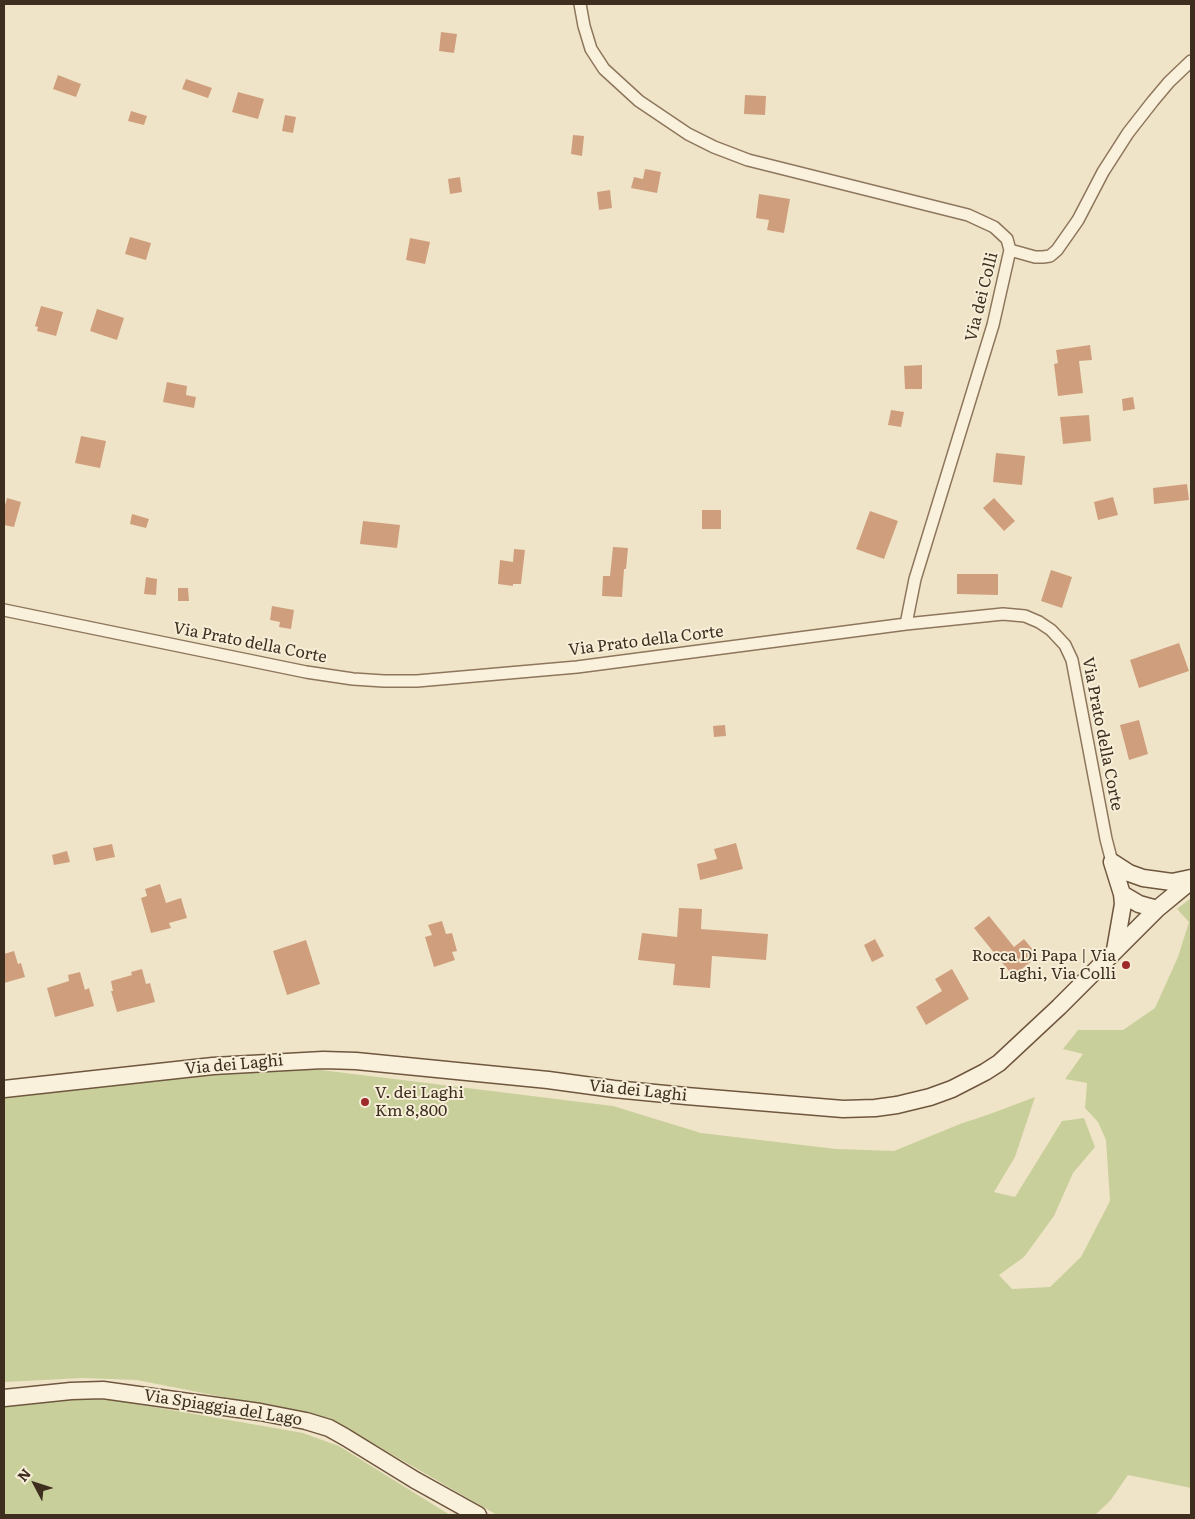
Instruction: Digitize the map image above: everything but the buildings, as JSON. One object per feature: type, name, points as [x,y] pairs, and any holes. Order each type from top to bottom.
[{"type":"main road","points":[[1112,862],[1129,873],[1143,878],[1172,882],[1191,879]]},
{"type":"main road","points":[[1112,862],[1122,894],[1122,915],[1115,951]]},
{"type":"main road","points":[[1122,894],[1139,904],[1157,909],[1153,892],[1143,878]]},
{"type":"main road","name":"Via dei Laghi","points":[[4,1089],[213,1066],[336,1060],[548,1080],[686,1096],[843,1109],[887,1107],[915,1102],[945,1092],[992,1068],[1059,1007],[1157,909],[1191,879]]},
{"type":"main road","name":"Via Spiaggia del Lago","points":[[4,1398],[94,1390],[265,1413],[306,1421],[329,1428],[415,1480],[478,1515]]},
{"type":"street","points":[[580,4],[591,49],[604,69],[643,104],[688,134],[714,147],[748,160],[968,215],[1003,233],[1010,250]]},
{"type":"street","name":"Via dei Colli","points":[[906,624],[915,579],[993,326],[1010,250],[1043,258],[1050,256],[1057,250],[1078,220],[1103,172],[1128,133],[1159,93],[1191,61]]},
{"type":"street","name":"Via Prato della Corte","points":[[4,610],[306,672],[353,679],[384,681],[426,680],[578,667],[906,624],[1018,614],[1039,622],[1051,630],[1060,638],[1070,652],[1112,862]]},
{"type":"green space","points":[[1191,898],[1191,1488],[1128,1475],[1110,1501],[1095,1515],[497,1515],[329,1418],[137,1380],[83,1378],[4,1382],[4,1097],[248,1071],[313,1069],[613,1106],[701,1133],[836,1149],[894,1151],[960,1124],[1035,1097],[1015,1157],[994,1192],[1015,1197],[1062,1121],[1084,1118],[1095,1147],[1073,1173],[1054,1216],[1024,1257],[999,1275],[1012,1289],[1050,1287],[1081,1257],[1110,1201],[1106,1140],[1098,1122],[1085,1108],[1087,1083],[1065,1079],[1083,1054],[1063,1049],[1078,1030],[1123,1030],[1155,1008],[1178,957],[1189,922],[1177,909]]},
{"type":"green space","points":[[97,1397],[303,1433],[339,1446],[450,1515],[4,1515],[4,1404]]},
{"type":"place","name":"Rocca Di Papa | Via Laghi, Via Colli","points":[[1126,965]]},
{"type":"place","name":"V. dei Laghi Km 8,800","points":[[365,1102]]}]
